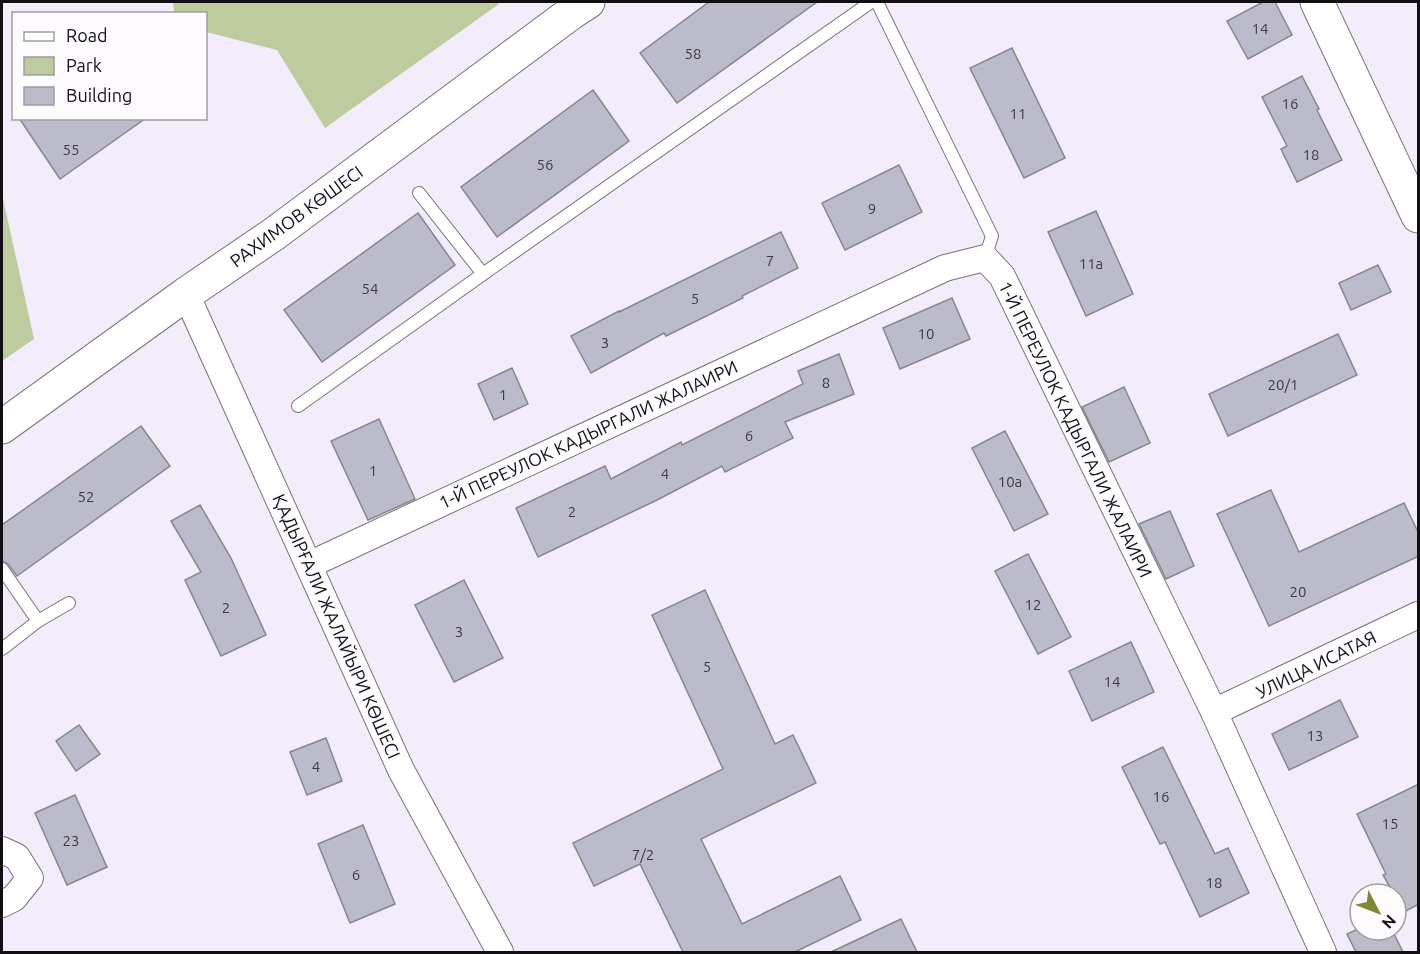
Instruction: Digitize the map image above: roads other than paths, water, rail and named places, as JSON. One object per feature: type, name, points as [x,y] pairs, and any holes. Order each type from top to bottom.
[{"type":"street","points":[[1317,2],[1416,204]]},
{"type":"street","name":"РАХИМОВ КӨШЕСІ","points":[[2,427],[186,294],[274,234],[573,5]]},
{"type":"street","name":"1-Й ПЕРЕУЛОК КАДЫРГАЛИ ЖАЛАИРИ","points":[[309,565],[945,268],[985,258],[1002,276],[1214,712],[1323,952]]},
{"type":"street","name":"ҚАДЫРҒАЛИ ЖАЛАЙЫРИ КӨШЕСІ","points":[[186,294],[401,770],[501,952]]},
{"type":"street","name":"УЛИЦА ИСАТАЯ","points":[[1214,712],[1419,615]]},
{"type":"street","points":[[2,850],[17,857],[30,878],[15,898],[2,904]]},
{"type":"lane","points":[[298,406],[871,2]]},
{"type":"lane","points":[[877,2],[992,236],[985,258]]},
{"type":"lane","points":[[419,193],[483,274]]},
{"type":"lane","points":[[2,569],[38,621]]},
{"type":"lane","points":[[2,649],[38,621],[69,603]]}]
